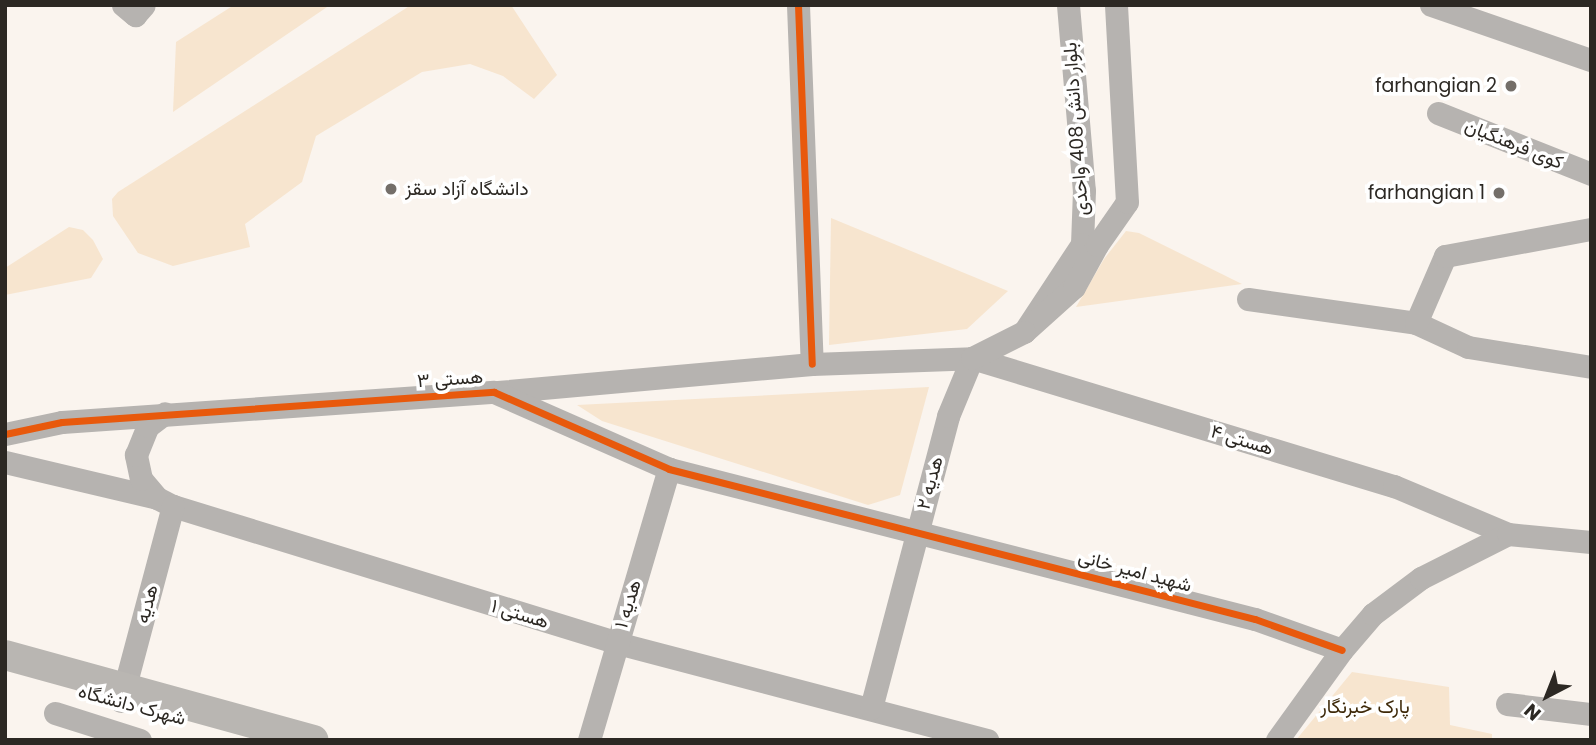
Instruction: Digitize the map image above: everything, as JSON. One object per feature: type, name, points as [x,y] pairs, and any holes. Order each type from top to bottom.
[{"type":"main road","points":[[5,654],[122,694],[313,740]]},
{"type":"main road","name":"شهرک دانشگاه","points":[[5,673],[122,694],[255,739]]},
{"type":"street","points":[[798,5],[812,364]]},
{"type":"street","name":"بلوار دانش 408 واحدی","points":[[1024,332],[1082,244],[1084,190],[1068,5]]},
{"type":"street","name":"بلوار دانش 408 واحدی","points":[[1024,332],[1074,288],[1097,245],[1127,202],[1116,5]]},
{"type":"street","points":[[1432,6],[1591,60]]},
{"type":"street","name":"کوی فرهنگیان","points":[[1438,113],[1591,174]]},
{"type":"street","points":[[1416,323],[1446,256],[1591,229]]},
{"type":"street","points":[[1248,299],[1416,323],[1468,347],[1591,368]]},
{"type":"street","points":[[494,392],[812,364],[971,358],[1024,332]]},
{"type":"street","name":"هدیه ۲","points":[[871,708],[948,416],[971,358]]},
{"type":"street","name":"هستی ۴","points":[[971,358],[1394,486],[1508,534],[1591,542]]},
{"type":"street","name":"هستی ۳","points":[[5,434],[62,422],[165,413],[494,392],[669,468],[918,530]]},
{"type":"street","points":[[165,413],[148,426],[136,455],[141,479],[165,502]]},
{"type":"street","name":"هستی ۱","points":[[5,462],[165,502],[617,643],[987,740]]},
{"type":"street","name":"هدیه ۱","points":[[589,740],[669,468]]},
{"type":"street","name":"هدیه","points":[[122,694],[165,502]]},
{"type":"street","name":"شهید امیر خانی","points":[[918,530],[1255,619],[1342,650]]},
{"type":"street","points":[[1277,740],[1342,650],[1373,614],[1421,578],[1508,534]]},
{"type":"street","points":[[1507,704],[1591,714]]},
{"type":"street","points":[[55,713],[140,740]]},
{"type":"green space","points":[[234,5],[330,5],[173,112],[176,42]]},
{"type":"green space","points":[[411,5],[511,5],[557,75],[534,99],[503,76],[470,64],[422,72],[316,136],[302,182],[245,224],[250,247],[173,266],[138,253],[113,216],[112,199],[118,192]]},
{"type":"green space","points":[[831,218],[1008,291],[967,329],[829,345]]},
{"type":"green space","points":[[69,227],[83,230],[93,240],[103,259],[91,278],[5,295],[5,268]]},
{"type":"green space","points":[[1126,231],[1139,233],[1242,284],[1076,307],[1104,259]]},
{"type":"green space","points":[[929,387],[900,495],[868,505],[602,421],[577,405]]},
{"type":"green space","name":"پارک خبرنگار","points":[[1352,672],[1449,687],[1450,725],[1492,734],[1492,740],[1296,740]]},
{"type":"cycle path","points":[[798,5],[812,364]]},
{"type":"cycle path","points":[[5,434],[62,422],[494,392],[669,469],[1255,619],[1342,650]]},
{"type":"place","name":"farhangian 2","points":[[1511,86]]},
{"type":"place","name":"دانشگاه آزاد سقز","points":[[391,189]]},
{"type":"place","name":"farhangian 1","points":[[1499,193]]}]
